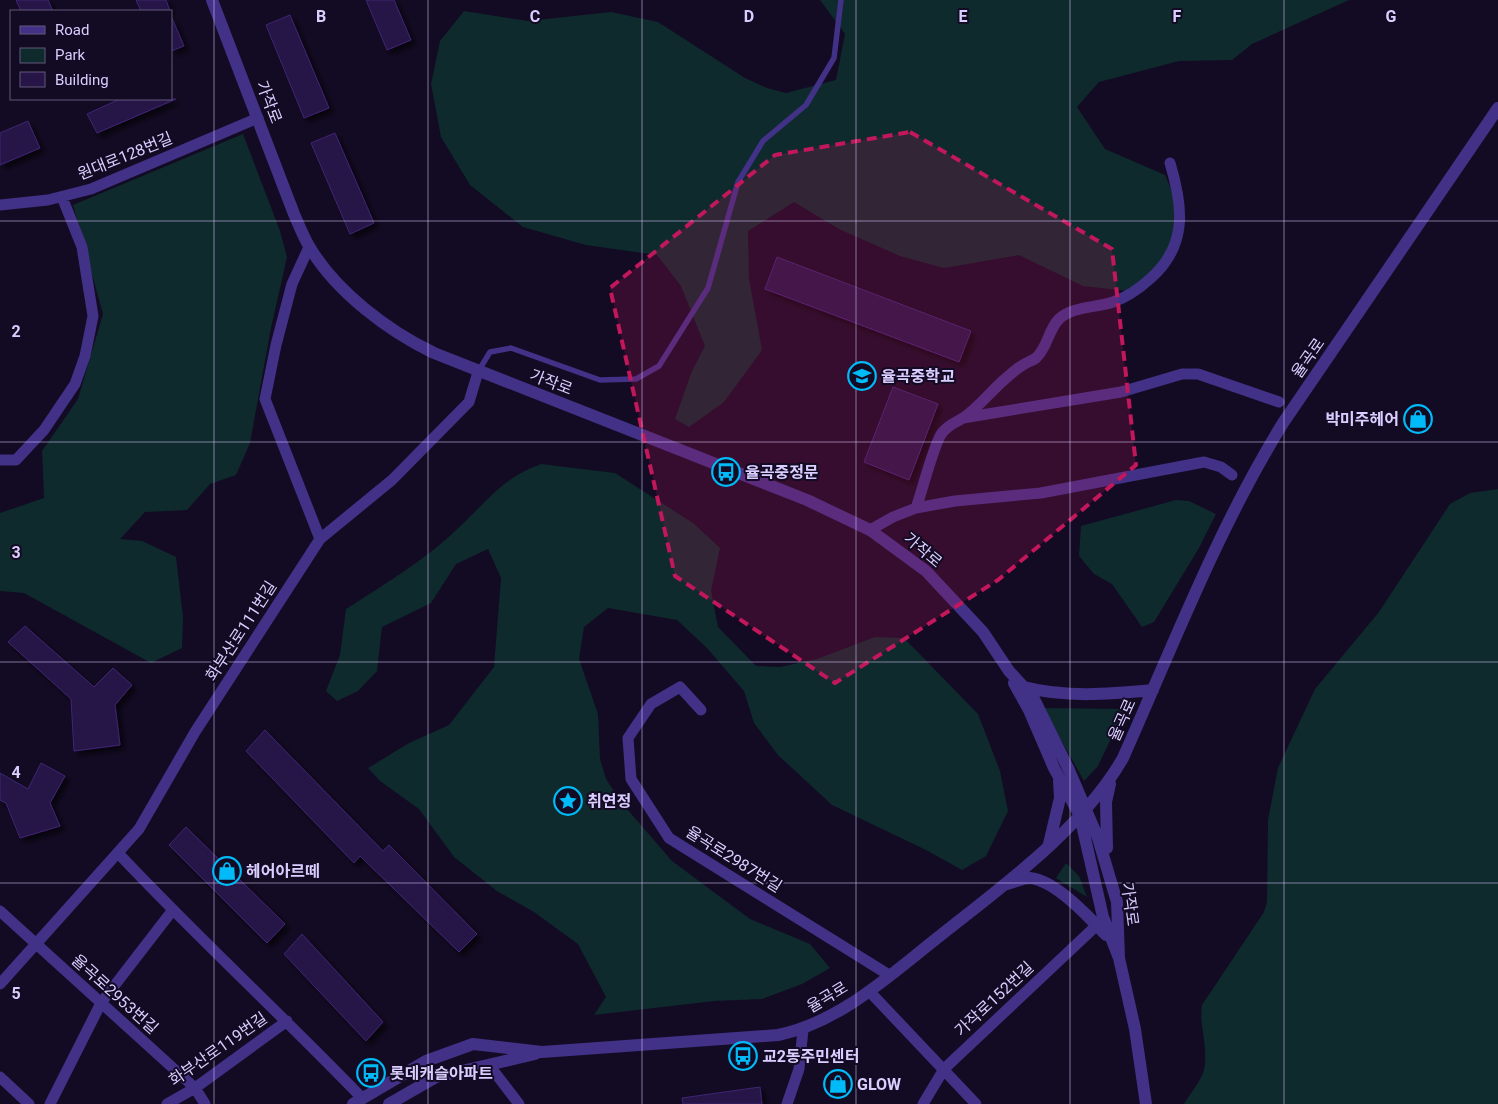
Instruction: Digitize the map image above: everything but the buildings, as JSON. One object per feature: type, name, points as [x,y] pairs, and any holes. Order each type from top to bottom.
[{"type":"street","name":"가작로","points":[[212,0],[294,214],[309,247],[340,286],[369,313],[407,340],[478,372],[807,500],[870,530],[926,571],[984,632],[1009,671],[1060,778],[1098,838],[1117,902],[1119,958]]},
{"type":"street","name":"율곡로","points":[[389,1104],[436,1077],[542,1052],[778,1035],[803,1030],[835,1014],[869,991],[1005,885],[1083,812],[1111,779],[1259,462],[1282,423],[1498,108]]},
{"type":"street","name":"원대로128번길","points":[[0,205],[62,197],[92,189],[258,118]]},
{"type":"street","points":[[963,418],[1007,377],[1035,359],[1044,349],[1052,330],[1060,318],[1075,310],[1114,302],[1138,290],[1160,270],[1171,256],[1177,240],[1180,212],[1178,191],[1170,163]]},
{"type":"street","points":[[0,460],[16,460],[44,430],[75,384],[85,356],[93,316],[82,248],[62,197]]},
{"type":"street","points":[[309,247],[292,284],[276,345],[265,399],[320,539]]},
{"type":"street","name":"화부산로111번길","points":[[0,984],[139,829],[195,732],[320,539],[392,480],[469,402],[478,372]]},
{"type":"street","points":[[916,508],[941,434],[952,422],[963,418],[1121,392],[1182,374],[1198,374],[1279,402]]},
{"type":"street","points":[[870,530],[893,517],[916,508],[955,501],[1041,493],[1204,462],[1221,467],[1232,475]]},
{"type":"street","name":"가작로","points":[[1009,671],[1033,697],[1083,812],[1103,917],[1119,958],[1135,1029],[1146,1104]]},
{"type":"street","name":"율곡로2987번길","points":[[701,710],[680,686],[651,704],[628,738],[631,779],[669,838],[890,975]]},
{"type":"street","points":[[1023,687],[1039,691],[1085,694],[1153,690]]},
{"type":"street","points":[[1049,844],[1060,798],[1060,778]]},
{"type":"street","points":[[1111,779],[1106,802],[1106,838],[1117,902]]},
{"type":"street","points":[[118,853],[172,911],[287,1021],[360,1102]]},
{"type":"street","points":[[1005,885],[1030,878],[1043,884],[1072,900],[1113,942]]},
{"type":"street","name":"율곡로2953번길","points":[[0,911],[195,1088],[205,1104]]},
{"type":"street","points":[[50,1104],[101,1003],[172,911]]},
{"type":"street","name":"가작로152번길","points":[[922,1104],[944,1069],[1097,925]]},
{"type":"street","points":[[869,991],[976,1104]]},
{"type":"street","name":"화부산로119번길","points":[[167,1104],[195,1088],[287,1021]]},
{"type":"street","points":[[787,1104],[799,1070],[803,1030]]},
{"type":"street","name":"율곡로","points":[[360,1102],[426,1061],[473,1044],[542,1052]]},
{"type":"street","points":[[489,1065],[519,1104]]},
{"type":"street","points":[[0,1077],[29,1104]]},
{"type":"lane","points":[[478,372],[490,352],[510,348],[600,380],[636,380],[659,366],[708,288],[738,182],[764,141],[806,105],[834,58],[841,0]]},
{"type":"highlighted area","points":[[910,132],[1112,249],[1136,465],[998,580],[835,683],[675,576],[610,288],[775,155]]},
{"type":"green space","points":[[820,0],[1349,0],[1252,44],[1232,60],[1179,61],[1099,82],[1077,107],[1105,149],[1165,175],[1184,220],[1170,265],[1128,291],[1083,286],[1019,255],[944,268],[900,256],[839,229],[794,202],[748,231],[749,279],[762,350],[724,402],[689,427],[675,419],[692,371],[705,346],[681,286],[657,255],[586,245],[523,227],[470,185],[441,137],[431,84],[440,41],[464,11],[528,21],[611,12],[658,22],[745,78],[767,88],[786,93],[836,80],[845,34]]},
{"type":"green space","points":[[243,134],[280,231],[287,257],[271,328],[250,443],[236,475],[210,484],[187,510],[145,512],[120,539],[142,541],[176,557],[183,617],[182,648],[151,663],[24,593],[0,591],[0,513],[44,498],[42,451],[78,399],[103,314],[73,205]]},
{"type":"green space","points":[[541,464],[615,473],[693,523],[720,548],[711,591],[718,627],[756,666],[780,667],[817,659],[875,637],[904,638],[978,714],[1000,771],[1008,811],[986,856],[962,870],[926,850],[832,805],[778,755],[754,723],[744,691],[707,648],[677,620],[608,608],[584,627],[579,659],[598,714],[600,759],[606,779],[621,802],[672,861],[750,919],[810,944],[830,968],[802,984],[762,999],[714,1001],[594,1015],[606,997],[578,944],[534,912],[497,891],[454,857],[419,809],[380,781],[368,768],[409,743],[449,725],[494,667],[501,578],[488,549],[456,564],[431,603],[382,627],[377,671],[358,691],[337,701],[326,691],[340,655],[346,609],[403,572],[443,542],[504,484]]},
{"type":"green space","points":[[1498,489],[1498,1104],[1184,1104],[1203,1074],[1205,1048],[1201,1020],[1202,1005],[1264,912],[1267,902],[1268,820],[1278,768],[1315,689],[1379,612],[1450,504],[1470,493]]},
{"type":"green space","points":[[1176,500],[1189,501],[1216,514],[1199,548],[1154,622],[1142,627],[1112,584],[1094,574],[1079,556],[1081,526]]},
{"type":"green space","points":[[1043,708],[1125,709],[1098,766],[1084,781]]},
{"type":"green space","points":[[1066,863],[1079,876],[1087,897],[1056,878]]},
{"type":"place","name":"율곡중학교","points":[[862,376]]},
{"type":"place","name":"박미주헤어","points":[[1418,419]]},
{"type":"place","name":"율곡중정문","points":[[726,472]]},
{"type":"place","name":"취연정","points":[[568,801]]},
{"type":"place","name":"헤어아르떼","points":[[227,871]]},
{"type":"place","name":"교2동주민센터","points":[[743,1056]]},
{"type":"place","name":"롯데캐슬아파트","points":[[371,1073]]},
{"type":"place","name":"GLOW","points":[[838,1084]]}]
